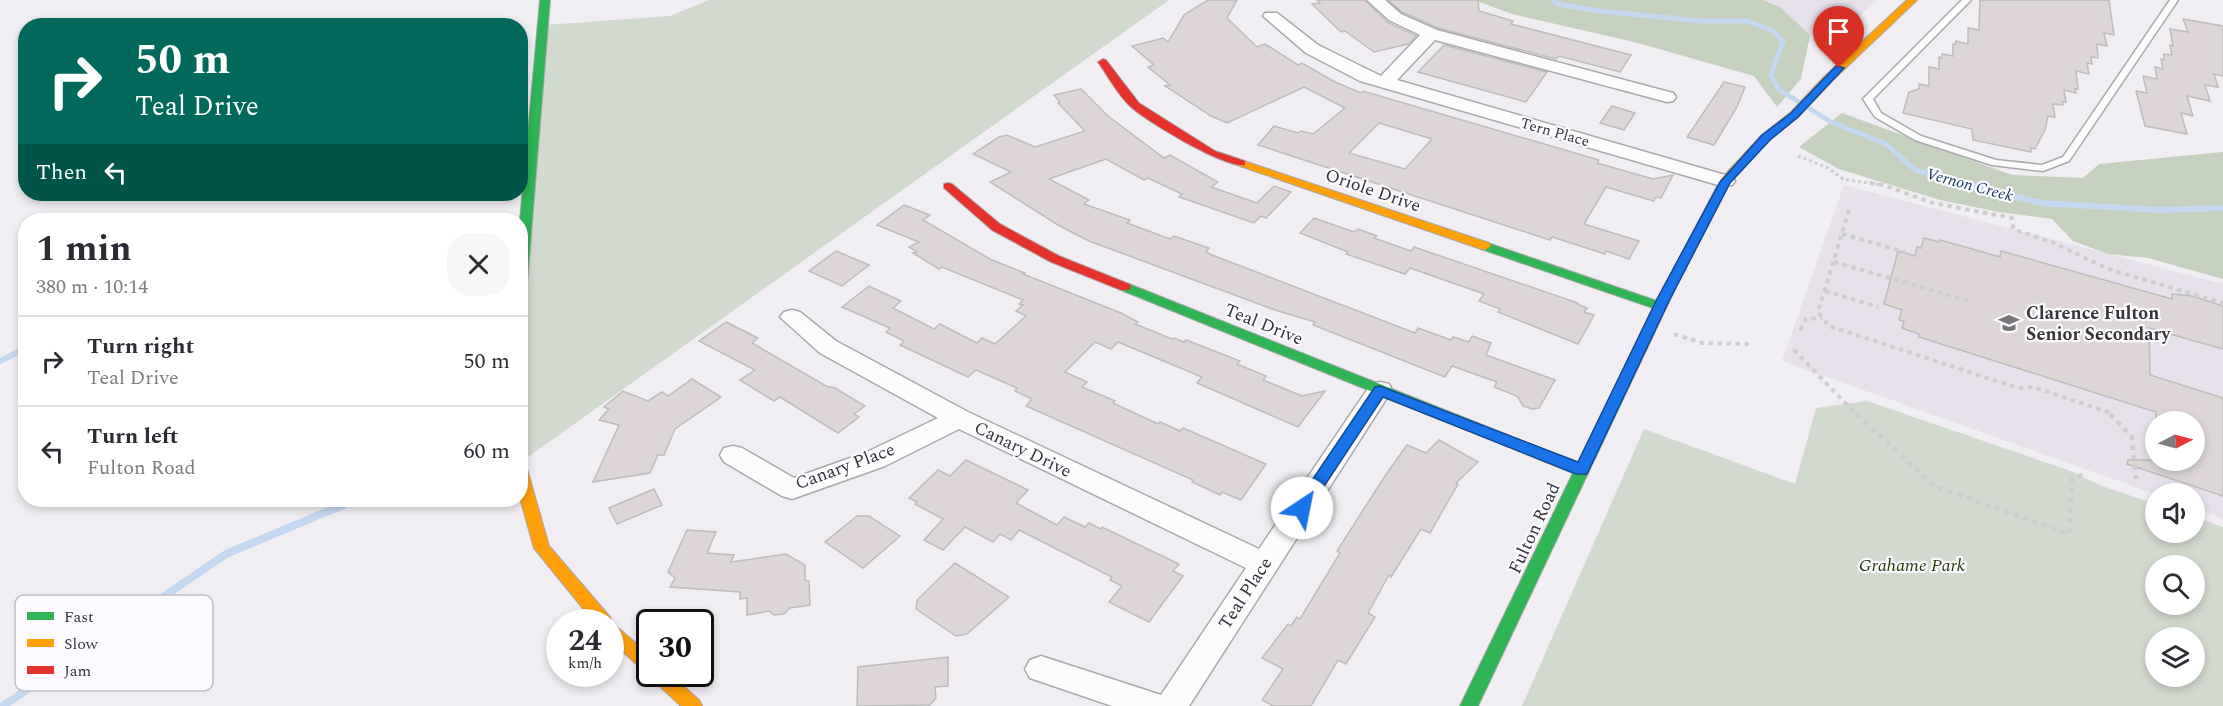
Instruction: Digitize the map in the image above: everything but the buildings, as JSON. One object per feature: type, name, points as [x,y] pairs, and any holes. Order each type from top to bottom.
[{"type":"street","points":[[527,213],[545,0]]},
{"type":"street","points":[[1375,0],[1395,17],[1431,34],[1666,97]]},
{"type":"street","name":"Fulton Road","points":[[1469,706],[1660,306],[1725,182],[1766,137],[1794,115],[1912,0]]},
{"type":"street","name":"Tern Place","points":[[1271,16],[1312,49],[1366,77],[1725,182]]},
{"type":"street","points":[[1385,82],[1431,34]]},
{"type":"street","name":"Oriole Drive","points":[[1103,62],[1135,105],[1211,153],[1660,306]]},
{"type":"street","name":"Teal Drive","points":[[948,186],[996,227],[1055,259],[1582,470]]},
{"type":"street","name":"Canary Drive","points":[[792,317],[828,347],[959,418],[1264,564]]},
{"type":"street","name":"Teal Place","points":[[1171,706],[1380,390]]},
{"type":"street","name":"Canary Place","points":[[733,455],[792,489],[876,459],[959,418]]},
{"type":"street","points":[[528,498],[542,548],[593,609]]},
{"type":"street","points":[[624,642],[636,653]]},
{"type":"street","points":[[1041,669],[1154,706]]},
{"type":"street","points":[[672,687],[693,706]]},
{"type":"lane","points":[[1967,0],[1868,99],[1878,115],[1918,138],[1995,164],[2043,168],[2066,159],[2174,0]]},
{"type":"path","points":[[1798,156],[1828,168],[1843,179],[1883,185],[1933,203],[2012,218],[2013,229],[2052,242],[2108,269],[2223,303]]},
{"type":"path","points":[[1849,210],[1818,312],[1829,326],[2018,388],[2033,387],[2108,412],[2132,437],[2136,479]]},
{"type":"path","points":[[1842,234],[1905,252]]},
{"type":"path","points":[[1834,262],[1972,302]]},
{"type":"path","points":[[1825,291],[1878,307]]},
{"type":"path","points":[[1800,330],[1806,319],[1823,318]]},
{"type":"path","points":[[1674,334],[1702,343],[1749,344]]},
{"type":"path","points":[[1794,350],[1851,410],[1934,486],[2069,534],[2072,478],[2087,473]]},
{"type":"shaded area","points":[[1763,0],[1878,0],[1833,38],[1810,35],[1780,7]]},
{"type":"shaded area","name":"Clarence Fulton Senior Secondary","points":[[1844,185],[2223,284],[2223,519],[2205,512],[2205,483],[2145,483],[2145,490],[1782,361]]},
{"type":"green space","points":[[709,0],[1169,0],[528,457],[528,237],[545,25],[670,16]]},
{"type":"green space","points":[[1474,0],[1763,0],[1780,7],[1810,35],[1801,79],[1777,107],[1754,76],[1638,43],[1512,14]]},
{"type":"green space","points":[[1842,113],[2012,175],[2083,178],[2099,164],[2223,152],[2223,279],[2148,258],[2108,254],[2073,241],[2052,219],[1999,212],[1940,200],[1839,169],[1799,147]]},
{"type":"green space","name":"Grahame Park","points":[[1867,401],[2068,470],[2102,486],[2145,501],[2145,543],[2205,543],[2205,521],[2223,527],[2223,706],[1522,706],[1644,429],[1795,484],[1816,408]]},
{"type":"waterway","name":"Vernon Creek","points":[[1553,0],[1558,4],[1600,11],[1700,21],[1747,21],[1773,31],[1783,41],[1771,75],[1778,89],[1831,122],[1886,144],[1915,170],[1970,185]]},
{"type":"waterway","name":"Vernon Creek","points":[[1965,183],[2040,203],[2160,210],[2223,208]]},
{"type":"waterway","points":[[0,361],[18,352]]},
{"type":"waterway","points":[[166,595],[226,554],[338,507]]},
{"type":"waterway","points":[[3,706],[25,691]]},
{"type":"traffic: fast","points":[[527,213],[545,0]]},
{"type":"traffic: fast","points":[[1485,246],[1660,306]]},
{"type":"traffic: fast","points":[[1125,287],[1582,470]]},
{"type":"traffic: fast","points":[[1469,706],[1668,291]]},
{"type":"traffic: slow","points":[[1668,291],[1725,181],[1766,137],[1794,115],[1829,78],[1912,0]]},
{"type":"traffic: slow","points":[[1241,163],[1485,246]]},
{"type":"traffic: slow","points":[[528,498],[542,548],[593,609]]},
{"type":"traffic: slow","points":[[624,642],[636,653]]},
{"type":"traffic: slow","points":[[672,687],[693,706]]},
{"type":"traffic: jam","points":[[1103,62],[1135,105],[1211,153],[1241,163]]},
{"type":"traffic: jam","points":[[948,186],[996,227],[1055,259],[1125,287]]},
{"type":"place","name":"Clarence Fulton Senior Secondary","points":[[2009,323]]},
{"type":"route","points":[[1302,508],[1380,390],[1582,470],[1664,299],[1725,182],[1766,137],[1794,115],[1839,68]]}]
